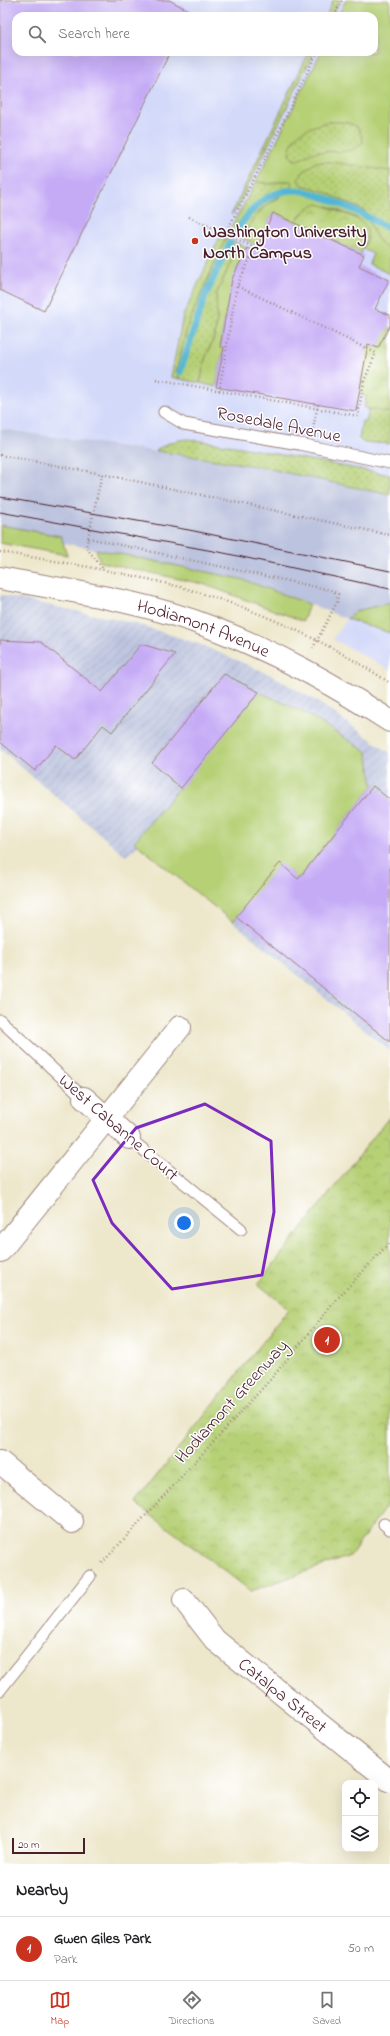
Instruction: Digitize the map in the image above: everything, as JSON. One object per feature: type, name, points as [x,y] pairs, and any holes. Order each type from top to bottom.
[{"type":"street","name":"Hodiamont Avenue","points":[[0,578],[77,592],[145,607],[209,626],[303,668],[390,721]]},
{"type":"street","points":[[0,1251],[105,1118],[180,1027]]},
{"type":"street","name":"West Cabanne Court","points":[[84,1098],[129,1138]]},
{"type":"street","points":[[0,1462],[72,1522]]},
{"type":"street","name":"Catalpa Street","points":[[184,1600],[215,1640],[390,1780]]},
{"type":"lane","name":"Rosedale Avenue","points":[[164,412],[184,424],[310,446],[390,463]]},
{"type":"lane","name":"West Cabanne Court","points":[[0,1020],[84,1098]]},
{"type":"lane","name":"West Cabanne Court","points":[[129,1138],[241,1230]]},
{"type":"lane","points":[[0,1690],[90,1576]]},
{"type":"path","points":[[336,12],[342,0]]},
{"type":"path","points":[[225,234],[274,141],[315,56]]},
{"type":"path","points":[[189,217],[255,248],[237,286],[219,391]]},
{"type":"path","points":[[156,379],[358,416],[364,381],[376,353],[237,286]]},
{"type":"path","points":[[310,446],[318,404]]},
{"type":"path","points":[[0,455],[102,474],[390,536]]},
{"type":"path","points":[[77,592],[104,570],[86,547],[102,474]]},
{"type":"path","points":[[88,538],[330,590],[338,594],[337,602],[332,613],[303,668]]},
{"type":"path","name":"Hodiamont Greenway","points":[[90,1576],[270,1380],[338,1298],[390,1242]]},
{"type":"highlighted area","points":[[205,1104],[271,1141],[274,1212],[262,1275],[172,1289],[112,1223],[93,1180],[136,1128]]},
{"type":"shaded area","name":"Washington University North Campus","points":[[0,0],[390,0],[390,495],[256,466],[0,429]]},
{"type":"shaded area","points":[[0,429],[256,466],[390,495],[390,603],[356,611],[347,619],[241,579],[63,543],[60,536],[0,525]]},
{"type":"shaded area","points":[[0,595],[133,623],[199,644],[271,675],[318,702],[390,753],[390,1051],[139,845],[126,856],[0,749]]},
{"type":"shaded area","points":[[347,619],[390,633],[390,670],[333,639]]},
{"type":"green space","points":[[333,0],[340,0],[334,12],[328,12]]},
{"type":"green space","points":[[346,0],[390,0],[390,274],[369,264],[373,254],[363,249],[368,238],[357,218],[328,206],[302,213],[296,222],[273,213],[258,246],[242,238],[257,215],[267,205],[279,198],[283,181],[272,184],[256,182],[319,56],[378,56],[378,12],[340,12]]},
{"type":"green space","points":[[307,56],[312,56],[237,209],[231,215]]},
{"type":"green space","points":[[327,122],[340,122],[355,126],[359,130],[363,142],[354,149],[348,151],[315,152],[298,160],[294,160],[289,155],[293,141],[301,132]]},
{"type":"green space","points":[[316,162],[332,162],[390,171],[390,250],[377,238],[365,211],[323,191],[302,185],[298,180],[302,173]]},
{"type":"green space","points":[[283,181],[291,181],[293,184],[285,193],[269,203],[257,214],[242,238],[232,234],[230,229],[256,182],[272,184]]},
{"type":"green space","points":[[318,204],[356,218],[365,225],[367,234],[361,254],[296,222],[305,211]]},
{"type":"green space","points":[[226,238],[188,324],[176,372],[180,379],[171,377],[183,316],[219,239]]},
{"type":"green space","points":[[226,238],[239,244],[216,295],[217,319],[215,335],[205,359],[200,383],[180,379],[176,372],[188,324]]},
{"type":"green space","points":[[239,244],[247,248],[232,280],[236,283],[227,308],[220,346],[224,347],[216,387],[200,383],[205,359],[215,335],[217,319],[216,295]]},
{"type":"green space","points":[[390,326],[390,413],[364,408],[366,396],[359,395],[338,342]]},
{"type":"green space","points":[[369,409],[390,413],[390,444],[362,442],[359,439],[362,421],[366,422]]},
{"type":"green space","points":[[188,439],[241,447],[390,475],[390,495],[256,466],[156,451],[171,442]]},
{"type":"green space","points":[[0,525],[61,536],[67,555],[0,543]]},
{"type":"green space","points":[[96,549],[241,579],[309,604],[303,621],[203,584],[100,562]]},
{"type":"green space","points":[[390,603],[390,633],[347,619],[356,611]]},
{"type":"green space","points":[[259,692],[305,713],[367,752],[373,786],[298,879],[280,864],[233,922],[134,842]]},
{"type":"green space","points":[[390,1116],[390,1505],[388,1504],[350,1556],[251,1591],[135,1503],[289,1309],[258,1284]]},
{"type":"building","points":[[0,0],[169,0],[190,11],[12,12],[12,56],[168,56],[44,311],[0,290]]},
{"type":"building","points":[[273,213],[364,255],[359,266],[389,280],[375,309],[390,315],[390,325],[378,348],[368,344],[356,411],[216,387],[224,347],[220,347],[232,279],[247,248],[255,252]]},
{"type":"building","points":[[0,640],[41,642],[102,692],[141,644],[175,654],[112,732],[103,725],[75,760],[56,745],[35,771],[0,742]]},
{"type":"building","points":[[224,674],[259,692],[181,788],[152,763]]},
{"type":"building","points":[[373,786],[390,800],[390,1042],[236,917],[280,863],[298,879]]},
{"type":"waterway","points":[[236,233],[252,210],[267,198],[284,191],[294,190],[316,194],[329,199],[390,229]]},
{"type":"waterway","points":[[180,372],[205,296],[230,243]]},
{"type":"tram line","points":[[0,497],[189,530],[390,571]]},
{"type":"tram line","points":[[0,512],[224,553],[390,589]]},
{"type":"place","name":"Washington University North Campus","points":[[195,241]]},
{"type":"place","name":"Gwen Giles Park","points":[[327,1340]]}]
